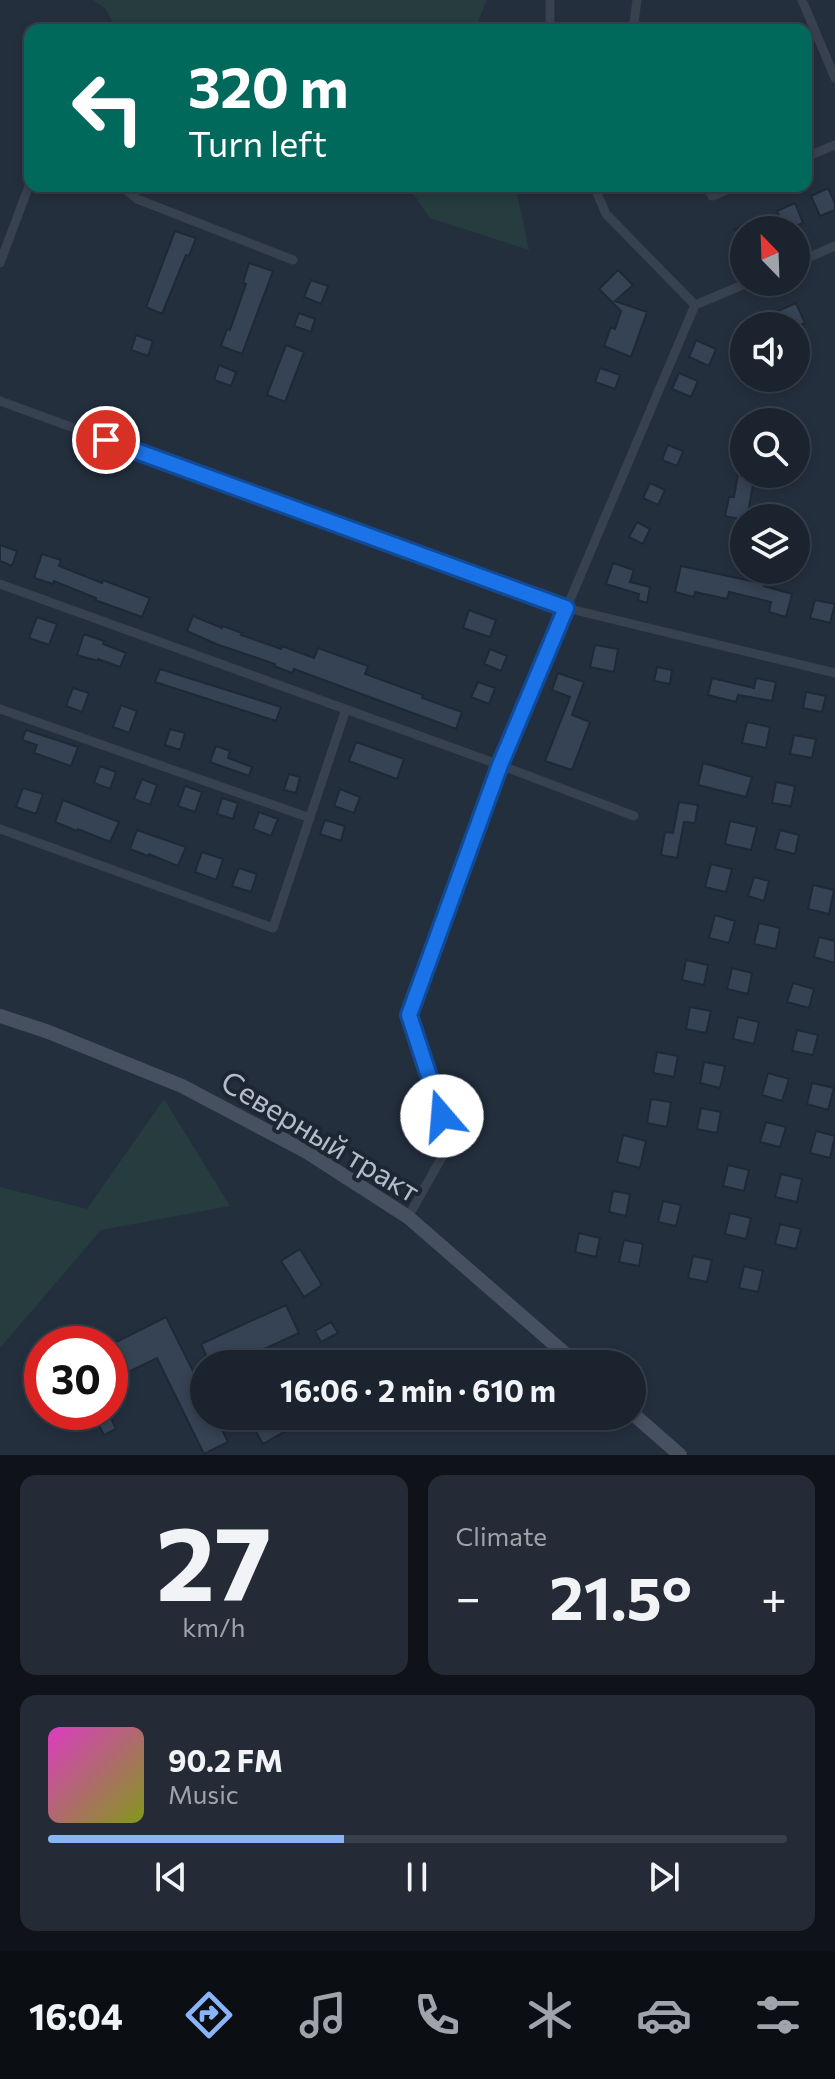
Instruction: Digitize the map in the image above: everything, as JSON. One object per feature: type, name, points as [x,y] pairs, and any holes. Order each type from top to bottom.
[{"type":"main road","name":"Северный тракт","points":[[0,1016],[46,1031],[182,1086],[307,1152],[408,1217],[561,1350]]},
{"type":"main road","points":[[646,1425],[680,1455]]},
{"type":"street","points":[[550,0],[550,24]]},
{"type":"street","points":[[634,24],[637,0]]},
{"type":"street","points":[[802,0],[835,78]]},
{"type":"street","points":[[812,155],[835,145]]},
{"type":"street","points":[[0,263],[27,192]]},
{"type":"street","points":[[128,192],[137,199],[293,260]]},
{"type":"street","points":[[597,192],[606,214],[695,305]]},
{"type":"street","points":[[810,257],[835,246]]},
{"type":"street","points":[[408,1217],[451,1141],[409,1015],[500,765],[695,305],[730,290]]},
{"type":"street","points":[[0,401],[566,608],[835,673]]},
{"type":"street","points":[[0,584],[634,816]]},
{"type":"street","points":[[0,709],[310,818]]},
{"type":"street","points":[[0,829],[273,928],[346,709]]},
{"type":"green space","points":[[93,0],[487,0],[478,24],[114,24],[105,8]]},
{"type":"green space","points":[[410,192],[517,192],[529,250],[430,218]]},
{"type":"green space","points":[[164,1099],[230,1206],[101,1230],[0,1348],[0,1187],[87,1209]]},
{"type":"building","points":[[828,188],[835,210],[820,216],[811,196]]},
{"type":"building","points":[[795,203],[800,216],[779,216],[777,211]]},
{"type":"building","points":[[175,231],[196,238],[162,314],[146,307]]},
{"type":"building","points":[[249,263],[273,271],[242,354],[221,346],[246,284],[243,283]]},
{"type":"building","points":[[618,270],[633,285],[615,301],[647,312],[631,357],[604,346],[611,327],[615,329],[621,311],[599,289]]},
{"type":"building","points":[[311,280],[328,286],[321,304],[304,297]]},
{"type":"building","points":[[796,303],[800,312],[778,312]]},
{"type":"building","points":[[299,313],[315,319],[311,332],[294,326]]},
{"type":"building","points":[[136,335],[153,341],[148,356],[131,350]]},
{"type":"building","points":[[696,340],[716,349],[709,366],[689,357]]},
{"type":"building","points":[[286,345],[304,352],[285,402],[267,395]]},
{"type":"building","points":[[219,365],[236,372],[231,386],[214,380]]},
{"type":"building","points":[[600,368],[620,375],[615,389],[595,382]]},
{"type":"building","points":[[679,373],[698,381],[691,397],[672,389]]},
{"type":"building","points":[[668,445],[683,451],[677,466],[662,460]]},
{"type":"building","points":[[650,483],[665,490],[658,505],[643,498]]},
{"type":"building","points":[[736,488],[752,488],[750,504],[730,504],[730,517],[725,516],[729,497],[734,497]]},
{"type":"building","points":[[637,522],[650,529],[643,544],[629,537]]},
{"type":"building","points":[[0,545],[17,551],[12,566],[0,561]]},
{"type":"building","points":[[42,554],[61,560],[59,566],[150,598],[142,617],[54,581],[53,584],[34,578]]},
{"type":"building","points":[[613,563],[634,570],[630,582],[650,587],[647,603],[638,600],[639,594],[606,584]]},
{"type":"building","points":[[681,566],[730,576],[730,584],[765,584],[792,594],[786,617],[769,612],[771,602],[729,592],[727,599],[695,592],[694,597],[675,592]]},
{"type":"building","points":[[815,600],[835,604],[830,623],[810,618]]},
{"type":"building","points":[[469,610],[496,620],[490,637],[463,628]]},
{"type":"building","points":[[193,616],[281,649],[282,646],[314,658],[318,648],[368,666],[365,674],[462,712],[456,729],[294,669],[292,673],[216,644],[187,631]]},
{"type":"building","points":[[37,617],[57,624],[49,645],[29,638]]},
{"type":"building","points":[[84,634],[126,653],[120,667],[77,655]]},
{"type":"building","points":[[595,645],[618,649],[614,672],[590,667]]},
{"type":"building","points":[[490,649],[507,656],[501,671],[484,664]]},
{"type":"building","points":[[657,667],[672,670],[670,684],[654,681]]},
{"type":"building","points":[[160,669],[281,707],[276,721],[155,682]]},
{"type":"building","points":[[558,673],[584,682],[572,715],[590,722],[572,770],[545,761],[570,697],[552,690]]},
{"type":"building","points":[[712,678],[754,688],[756,678],[776,682],[772,701],[738,695],[736,702],[708,695]]},
{"type":"building","points":[[478,682],[495,688],[489,704],[471,697]]},
{"type":"building","points":[[73,688],[89,693],[82,712],[66,706]]},
{"type":"building","points":[[806,692],[826,696],[822,712],[803,708]]},
{"type":"building","points":[[121,705],[137,711],[129,733],[113,727]]},
{"type":"building","points":[[747,722],[770,727],[766,748],[742,743]]},
{"type":"building","points":[[170,729],[185,733],[180,750],[165,745]]},
{"type":"building","points":[[26,730],[78,747],[71,766],[34,753],[37,745],[22,740]]},
{"type":"building","points":[[794,735],[816,739],[812,758],[790,754]]},
{"type":"building","points":[[356,742],[404,759],[397,779],[349,761]]},
{"type":"building","points":[[216,746],[230,751],[228,758],[252,767],[249,776],[210,762]]},
{"type":"building","points":[[703,763],[752,777],[746,797],[698,785]]},
{"type":"building","points":[[100,766],[116,772],[110,789],[94,783]]},
{"type":"building","points":[[289,774],[300,777],[296,793],[284,790]]},
{"type":"building","points":[[142,779],[157,785],[150,805],[134,799]]},
{"type":"building","points":[[776,782],[795,786],[791,806],[772,803]]},
{"type":"building","points":[[185,786],[202,792],[195,812],[178,806]]},
{"type":"building","points":[[23,788],[43,794],[36,814],[16,807]]},
{"type":"building","points":[[340,789],[360,797],[354,813],[334,806]]},
{"type":"building","points":[[222,798],[238,803],[233,819],[217,814]]},
{"type":"building","points":[[63,800],[119,822],[110,842],[55,822]]},
{"type":"building","points":[[679,802],[698,805],[695,823],[684,822],[677,858],[661,855],[665,832],[673,833]]},
{"type":"building","points":[[259,812],[278,819],[271,836],[253,829]]},
{"type":"building","points":[[325,820],[345,826],[341,841],[320,834]]},
{"type":"building","points":[[730,821],[757,827],[751,850],[725,844]]},
{"type":"building","points":[[137,830],[186,847],[178,866],[130,849]]},
{"type":"building","points":[[780,830],[799,835],[795,854],[775,849]]},
{"type":"building","points":[[202,852],[223,859],[216,880],[195,872]]},
{"type":"building","points":[[711,864],[732,869],[726,892],[705,887]]},
{"type":"building","points":[[239,868],[257,874],[251,892],[232,886]]},
{"type":"building","points":[[754,877],[769,881],[764,901],[748,896]]},
{"type":"building","points":[[813,885],[834,890],[829,914],[808,909]]},
{"type":"building","points":[[715,915],[735,921],[729,943],[709,938]]},
{"type":"building","points":[[759,923],[780,928],[776,949],[754,944]]},
{"type":"building","points":[[819,937],[835,941],[835,963],[814,957]]},
{"type":"building","points":[[686,960],[708,965],[704,985],[682,980]]},
{"type":"building","points":[[732,968],[752,973],[748,994],[727,989]]},
{"type":"building","points":[[793,983],[814,989],[809,1008],[787,1002]]},
{"type":"building","points":[[690,1007],[711,1011],[706,1033],[686,1029]]},
{"type":"building","points":[[738,1017],[759,1022],[754,1044],[733,1039]]},
{"type":"building","points":[[797,1030],[818,1035],[813,1055],[792,1051]]},
{"type":"building","points":[[657,1052],[678,1056],[674,1077],[653,1073]]},
{"type":"building","points":[[704,1062],[725,1066],[720,1088],[700,1083]]},
{"type":"building","points":[[768,1073],[789,1079],[782,1101],[762,1095]]},
{"type":"building","points":[[812,1083],[834,1088],[828,1110],[807,1104]]},
{"type":"building","points":[[651,1099],[671,1102],[667,1127],[647,1123]]},
{"type":"building","points":[[701,1108],[721,1112],[717,1133],[697,1129]]},
{"type":"building","points":[[766,1122],[786,1127],[780,1147],[760,1142]]},
{"type":"building","points":[[816,1131],[835,1136],[830,1158],[810,1153]]},
{"type":"building","points":[[623,1135],[646,1141],[640,1168],[617,1162]]},
{"type":"building","points":[[728,1165],[749,1170],[744,1191],[723,1186]]},
{"type":"building","points":[[781,1174],[802,1179],[797,1202],[775,1197]]},
{"type":"building","points":[[613,1191],[630,1194],[626,1216],[609,1212]]},
{"type":"building","points":[[663,1201],[681,1205],[676,1226],[658,1222]]},
{"type":"building","points":[[730,1213],[751,1218],[746,1239],[725,1234]]},
{"type":"building","points":[[780,1224],[801,1229],[796,1249],[775,1244]]},
{"type":"building","points":[[579,1233],[600,1238],[596,1257],[575,1252]]},
{"type":"building","points":[[624,1240],[643,1244],[639,1266],[619,1262]]},
{"type":"building","points":[[300,1249],[322,1285],[304,1297],[281,1261]]},
{"type":"building","points":[[693,1256],[712,1260],[707,1282],[688,1278]]},
{"type":"building","points":[[744,1266],[763,1271],[758,1292],[739,1288]]},
{"type":"building","points":[[286,1305],[299,1333],[262,1350],[204,1350],[201,1344]]},
{"type":"building","points":[[166,1317],[190,1365],[190,1425],[157,1358],[128,1372],[128,1336]]},
{"type":"building","points":[[331,1322],[338,1333],[321,1342],[315,1331]]},
{"type":"building","points":[[192,1430],[222,1430],[228,1442],[204,1454]]},
{"type":"building","points":[[255,1430],[287,1430],[263,1444]]},
{"type":"route","points":[[106,440],[566,608],[500,765],[409,1015],[442,1116]]}]
